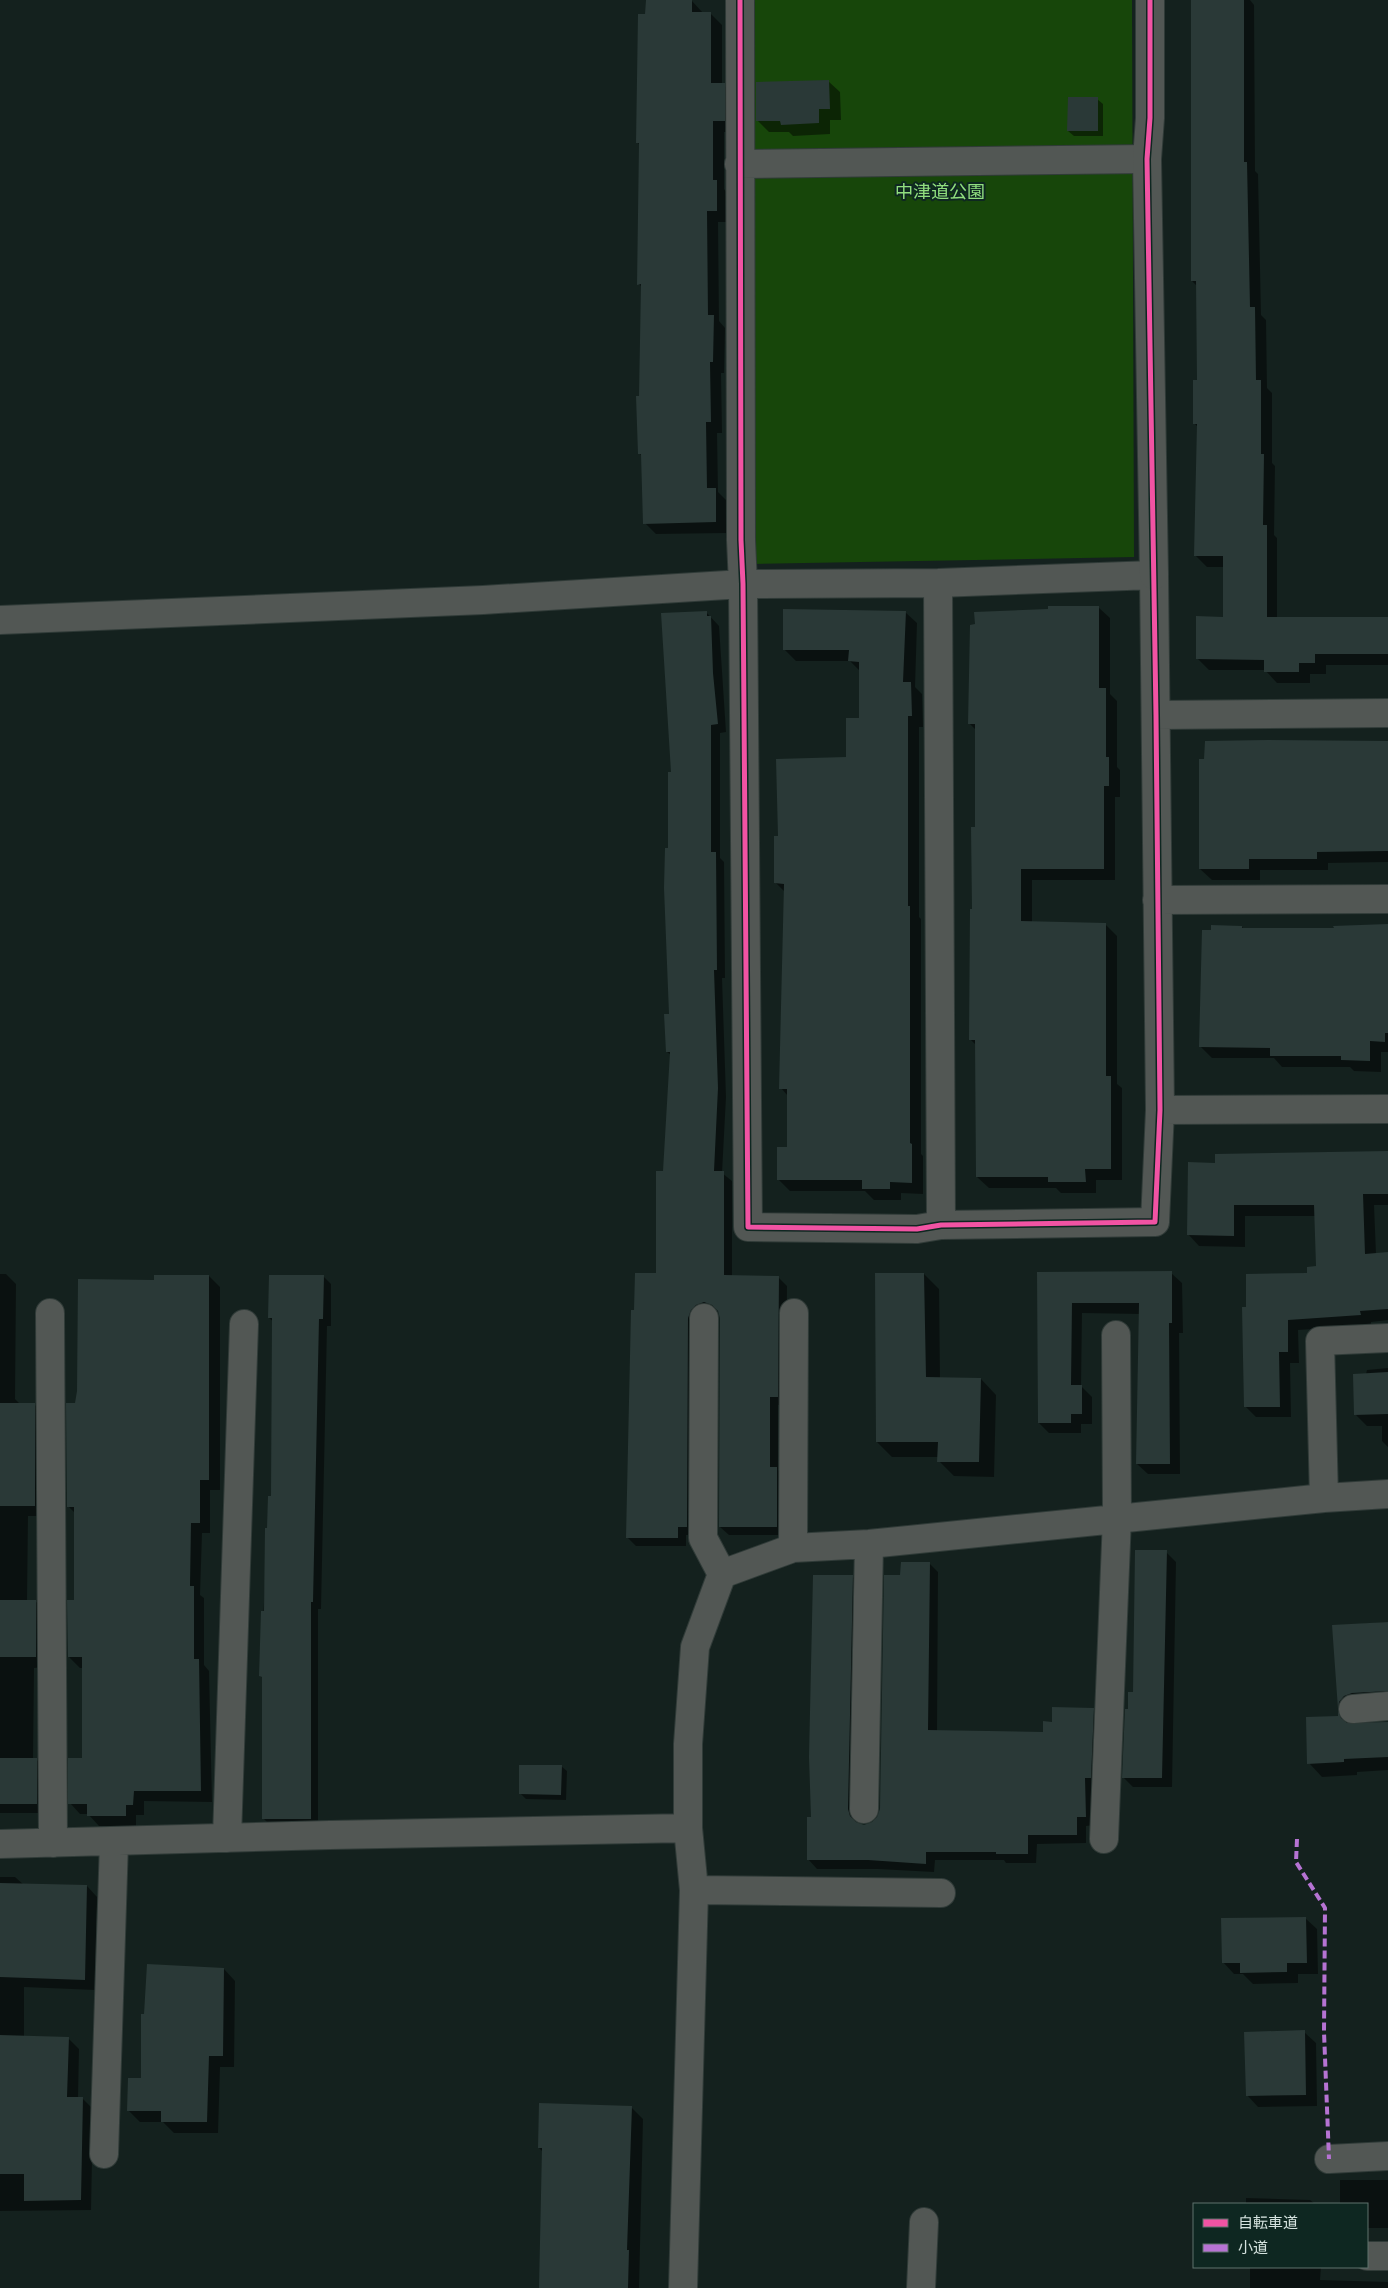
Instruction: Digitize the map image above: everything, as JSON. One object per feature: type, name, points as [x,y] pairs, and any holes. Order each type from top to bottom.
[{"type":"street","points":[[740,0],[740,540],[743,584],[748,1227],[917,1229],[941,1225],[1155,1222],[1160,1110],[1147,159],[1150,118],[1150,0]]},
{"type":"street","points":[[739,164],[1147,159]]},
{"type":"street","points":[[0,620],[483,600],[743,584],[938,583],[1154,575]]},
{"type":"street","points":[[938,583],[941,1225]]},
{"type":"street","points":[[1156,715],[1388,712]]},
{"type":"street","points":[[1157,900],[1388,899]]},
{"type":"street","points":[[1160,1110],[1388,1109]]},
{"type":"street","points":[[50,1313],[52,1843]]},
{"type":"street","points":[[793,1548],[794,1313]]},
{"type":"street","points":[[683,2288],[694,1890],[688,1828],[688,1744],[695,1647],[722,1574],[703,1538],[704,1318]]},
{"type":"street","points":[[227,1838],[244,1324]]},
{"type":"street","points":[[1104,1839],[1117,1518],[1116,1335]]},
{"type":"street","points":[[1324,1498],[1320,1341],[1388,1338]]},
{"type":"street","points":[[722,1574],[793,1548],[869,1544],[1324,1498],[1388,1494]]},
{"type":"street","points":[[864,1809],[869,1544]]},
{"type":"street","points":[[1353,1709],[1388,1706]]},
{"type":"street","points":[[0,1844],[688,1828]]},
{"type":"street","points":[[104,2154],[114,1842]]},
{"type":"street","points":[[694,1890],[941,1893]]},
{"type":"street","points":[[1329,2159],[1388,2156]]},
{"type":"street","points":[[921,2288],[924,2222]]},
{"type":"street","points":[[1368,2256],[1388,2256]]},
{"type":"green space","name":"中津道公園","points":[[746,0],[1132,0],[1134,557],[753,564]]},
{"type":"building","points":[[646,0],[692,0],[692,12],[711,12],[711,83],[725,83],[725,121],[713,121],[713,180],[717,180],[717,211],[707,211],[708,315],[714,315],[713,362],[710,362],[711,422],[706,422],[707,488],[716,488],[716,522],[643,524],[641,454],[638,454],[636,396],[639,396],[641,284],[637,285],[639,143],[636,143],[638,14],[645,14]]},
{"type":"building","points":[[1191,0],[1244,0],[1244,162],[1247,162],[1250,307],[1255,307],[1256,380],[1261,380],[1261,454],[1264,454],[1263,525],[1267,525],[1267,617],[1388,617],[1388,654],[1315,654],[1315,663],[1299,663],[1299,672],[1264,672],[1264,660],[1196,659],[1196,616],[1223,617],[1223,556],[1194,556],[1197,424],[1193,424],[1193,380],[1197,380],[1196,281],[1191,281]]},
{"type":"building","points":[[829,80],[830,109],[819,109],[819,123],[781,125],[780,121],[756,121],[756,82]]},
{"type":"building","points":[[1068,97],[1098,97],[1098,131],[1067,131]]},
{"type":"building","points":[[1048,606],[1099,606],[1099,688],[1106,688],[1106,757],[1109,757],[1109,786],[1104,786],[1104,869],[1021,869],[1021,921],[1106,923],[1106,1076],[1111,1076],[1111,1169],[1085,1169],[1086,1182],[1048,1182],[1048,1177],[976,1177],[975,1040],[969,1040],[970,909],[972,909],[971,827],[975,827],[975,724],[968,724],[970,625],[975,624],[974,612],[1048,609]]},
{"type":"building","points":[[783,609],[906,611],[903,682],[911,682],[912,716],[908,716],[908,906],[910,906],[910,1143],[912,1144],[912,1183],[890,1182],[890,1189],[862,1189],[862,1180],[777,1180],[777,1147],[787,1147],[787,1089],[779,1089],[784,884],[774,883],[774,836],[778,836],[776,759],[846,757],[846,718],[859,718],[859,662],[848,661],[849,650],[783,650]]},
{"type":"building","points":[[707,611],[707,616],[711,616],[713,673],[718,724],[711,725],[711,852],[716,852],[717,970],[714,970],[718,1088],[714,1171],[724,1171],[724,1275],[779,1276],[778,1397],[770,1397],[770,1467],[777,1467],[777,1527],[719,1527],[720,1318],[718,1311],[712,1305],[704,1302],[696,1305],[691,1310],[688,1318],[687,1527],[678,1527],[678,1538],[626,1538],[631,1310],[634,1310],[635,1273],[656,1273],[656,1171],[663,1171],[670,1052],[666,1052],[664,1014],[669,1014],[664,888],[665,848],[668,848],[668,772],[671,772],[661,613]]},
{"type":"building","points":[[1205,741],[1388,741],[1388,851],[1317,852],[1317,859],[1249,859],[1249,869],[1199,869],[1199,759],[1204,759]]},
{"type":"building","points":[[1388,924],[1388,1033],[1385,1033],[1385,1042],[1370,1041],[1370,1061],[1341,1060],[1341,1056],[1270,1056],[1270,1048],[1199,1047],[1202,930],[1211,930],[1211,925],[1242,926],[1242,928],[1334,928],[1333,926]]},
{"type":"building","points":[[1388,1151],[1388,1194],[1363,1194],[1365,1254],[1388,1252],[1388,1309],[1360,1311],[1361,1315],[1288,1320],[1288,1352],[1279,1352],[1280,1407],[1244,1407],[1242,1307],[1246,1307],[1246,1274],[1307,1273],[1307,1267],[1316,1266],[1314,1205],[1234,1205],[1234,1236],[1187,1235],[1188,1162],[1215,1163],[1215,1154]]},
{"type":"building","points":[[1172,1271],[1172,1323],[1169,1323],[1170,1464],[1136,1464],[1139,1303],[1072,1303],[1071,1385],[1082,1385],[1082,1414],[1071,1414],[1071,1423],[1038,1423],[1037,1272]]},
{"type":"building","points":[[875,1273],[924,1273],[926,1377],[981,1378],[979,1462],[937,1462],[938,1442],[876,1442]]},
{"type":"building","points":[[154,1275],[209,1275],[209,1480],[200,1480],[200,1523],[191,1523],[190,1586],[194,1586],[194,1659],[199,1659],[201,1791],[134,1791],[133,1805],[126,1805],[126,1816],[87,1816],[87,1804],[68,1804],[68,1758],[82,1758],[82,1657],[68,1657],[67,1600],[74,1600],[74,1507],[67,1507],[66,1403],[75,1403],[77,1391],[78,1279],[154,1280]]},
{"type":"building","points":[[269,1275],[324,1275],[323,1319],[319,1319],[313,1602],[311,1602],[311,1819],[262,1819],[262,1677],[259,1676],[261,1611],[264,1611],[265,1528],[267,1528],[268,1496],[271,1496],[272,1318],[268,1318]]},
{"type":"building","points":[[1388,1372],[1388,1414],[1354,1415],[1353,1374]]},
{"type":"building","points":[[0,1403],[35,1403],[35,1506],[0,1506]]},
{"type":"building","points":[[1135,1550],[1167,1550],[1162,1778],[1122,1778],[1125,1709],[1128,1709],[1128,1692],[1133,1692]]},
{"type":"building","points":[[901,1562],[930,1562],[928,1730],[1043,1732],[1043,1721],[1052,1722],[1052,1707],[1094,1708],[1091,1778],[1085,1778],[1086,1817],[1077,1817],[1077,1835],[1028,1835],[1028,1854],[926,1852],[926,1864],[868,1860],[807,1860],[807,1817],[811,1817],[809,1757],[813,1575],[853,1575],[848,1809],[850,1816],[856,1822],[864,1825],[872,1822],[877,1817],[880,1809],[884,1575],[900,1575]]},
{"type":"building","points":[[0,1600],[36,1600],[36,1657],[0,1657]]},
{"type":"building","points":[[1388,1622],[1388,1691],[1352,1693],[1344,1696],[1339,1702],[1338,1709],[1332,1625]]},
{"type":"building","points":[[1338,1711],[1341,1718],[1347,1723],[1388,1722],[1388,1757],[1344,1759],[1344,1762],[1307,1764],[1306,1717],[1338,1716]]},
{"type":"building","points":[[0,1758],[37,1758],[37,1804],[0,1804]]},
{"type":"building","points":[[519,1765],[562,1765],[561,1795],[519,1794]]},
{"type":"building","points":[[0,1883],[87,1885],[85,1980],[0,1977]]},
{"type":"building","points":[[1306,1917],[1307,1963],[1287,1963],[1287,1972],[1240,1973],[1240,1963],[1222,1963],[1221,1918]]},
{"type":"building","points":[[147,1964],[224,1968],[223,2056],[209,2056],[207,2122],[161,2122],[161,2111],[127,2111],[128,2078],[141,2078],[141,2014],[144,2014]]},
{"type":"building","points":[[1305,2030],[1306,2095],[1246,2096],[1244,2032]]},
{"type":"building","points":[[0,2035],[69,2037],[67,2097],[83,2097],[81,2200],[24,2201],[24,2174],[0,2174]]},
{"type":"building","points":[[539,2103],[632,2106],[627,2250],[629,2250],[628,2288],[539,2288],[542,2148],[538,2148]]},
{"type":"marked path","points":[[1297,1839],[1296,1862],[1325,1908],[1324,2032],[1329,2159]]},
{"type":"cycle path","points":[[740,0],[741,540],[743,584],[748,1227],[917,1229],[941,1225],[1155,1222],[1160,1110],[1147,159],[1150,118],[1150,0]]}]
